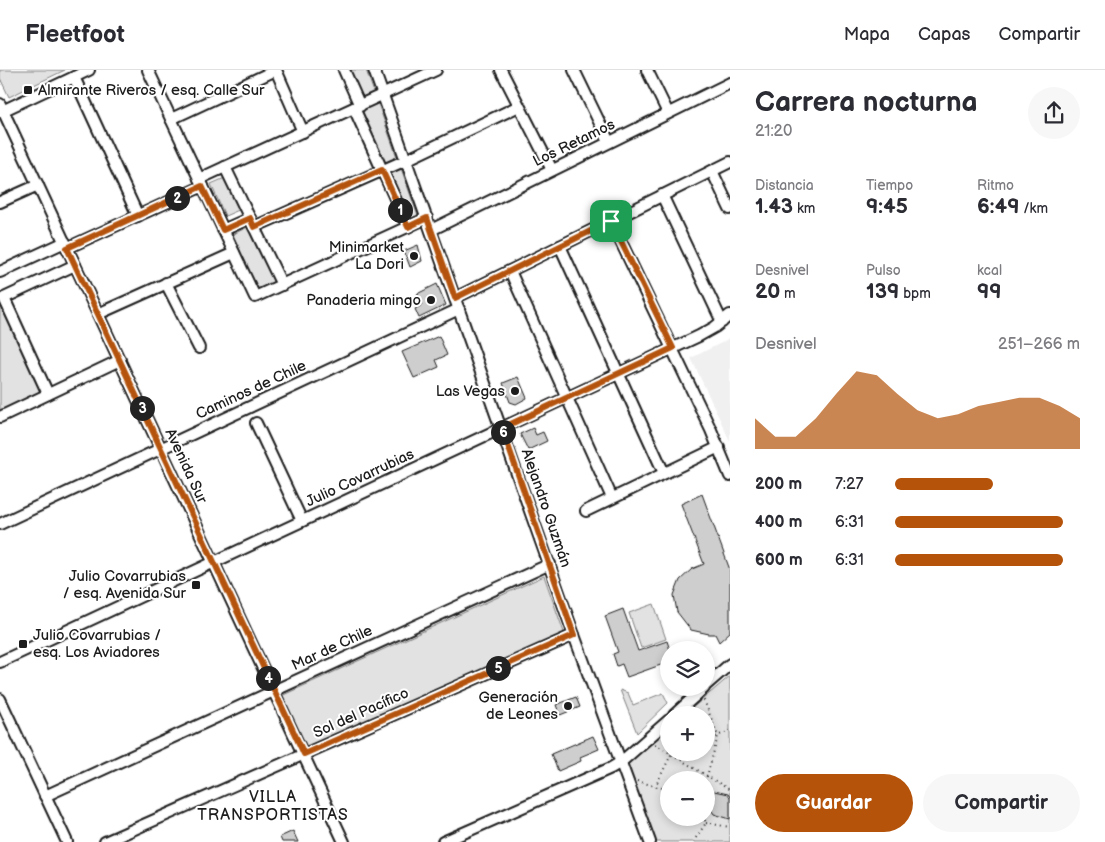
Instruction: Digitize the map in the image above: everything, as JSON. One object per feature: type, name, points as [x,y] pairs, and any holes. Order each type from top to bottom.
[{"type":"street","points":[[1,108],[89,70]]},
{"type":"street","points":[[148,70],[255,297],[427,218]]},
{"type":"street","points":[[171,119],[276,70],[303,132]]},
{"type":"street","points":[[344,70],[382,170],[408,227]]},
{"type":"street","name":"Alejandro Guzmán","points":[[374,70],[574,635],[650,842]]},
{"type":"street","points":[[0,272],[138,216],[201,183],[226,167],[436,70]]},
{"type":"street","points":[[501,70],[552,170]]},
{"type":"street","points":[[574,70],[609,142]]},
{"type":"street","points":[[648,70],[668,113]]},
{"type":"street","points":[[74,77],[138,216]]},
{"type":"street","name":"Los Retamos","points":[[431,230],[730,83]]},
{"type":"street","points":[[223,230],[252,222],[406,160],[519,106]]},
{"type":"street","name":"Avenida Sur","points":[[1,108],[344,842]]},
{"type":"street","points":[[455,298],[730,162]]},
{"type":"street","points":[[226,167],[282,285]]},
{"type":"street","points":[[712,171],[730,209]]},
{"type":"street","points":[[0,202],[38,185]]},
{"type":"street","points":[[662,196],[726,319]]},
{"type":"street","points":[[611,221],[728,464],[730,476]]},
{"type":"street","points":[[560,246],[664,473]]},
{"type":"street","points":[[98,314],[234,253]]},
{"type":"street","points":[[48,394],[4,298],[76,265]]},
{"type":"street","points":[[510,271],[612,498]]},
{"type":"street","points":[[166,283],[199,348]]},
{"type":"street","name":"Caminos de Chile","points":[[0,524],[459,309]]},
{"type":"street","name":"Julio Covarrubias","points":[[0,662],[619,374],[707,332],[726,319]]},
{"type":"street","points":[[0,417],[120,360]]},
{"type":"street","points":[[256,423],[302,521]]},
{"type":"street","points":[[586,512],[719,447]]},
{"type":"street","name":"Mar de Chile","points":[[45,796],[550,564]]},
{"type":"street","name":"Sol del Pacífico","points":[[105,842],[574,635]]},
{"type":"street","points":[[715,678],[730,664]]},
{"type":"street","points":[[684,706],[695,696]]},
{"type":"street","points":[[0,699],[67,842]]},
{"type":"street","points":[[443,842],[611,768],[621,762],[660,728]]},
{"type":"path","points":[[706,696],[718,736],[709,771]]},
{"type":"path","points":[[715,737],[730,731]]},
{"type":"path","points":[[647,740],[660,748]]},
{"type":"path","points":[[655,787],[668,761]]},
{"type":"path","points":[[682,761],[698,771]]},
{"type":"path","points":[[627,778],[660,788]]},
{"type":"path","points":[[715,781],[730,790]]},
{"type":"path","points":[[715,824],[730,827]]},
{"type":"path","points":[[693,842],[703,826]]},
{"type":"shaded area","points":[[0,70],[65,70],[9,97],[0,78]]},
{"type":"shaded area","points":[[347,70],[366,70],[418,216],[408,219],[358,111]]},
{"type":"shaded area","points":[[227,177],[241,209],[225,216],[211,184]]},
{"type":"shaded area","points":[[250,226],[277,282],[257,291],[231,235]]},
{"type":"shaded area","points":[[5,303],[46,393],[0,415],[0,308]]},
{"type":"shaded area","points":[[730,337],[730,441],[691,358]]},
{"type":"shaded area","points":[[544,576],[565,635],[304,750],[279,697]]},
{"type":"shaded area","points":[[654,604],[666,639],[641,648],[629,613]]},
{"type":"shaded area","points":[[730,676],[730,842],[653,842],[627,763],[660,736],[660,761],[715,761],[715,706],[695,706],[706,696],[715,696],[715,689]]},
{"type":"shaded area","points":[[620,690],[628,693],[633,705],[660,694],[660,696],[664,696],[668,703],[665,706],[660,706],[660,711],[637,733]]},
{"type":"building","name":"Minimarket La Dori","points":[[418,245],[422,261],[410,267],[404,251]]},
{"type":"building","name":"Panaderia mingo","points":[[437,284],[446,305],[419,318],[415,309],[422,305],[417,294]]},
{"type":"building","points":[[439,336],[447,355],[436,360],[439,367],[414,378],[402,352]]},
{"type":"building","name":"Las Vegas","points":[[518,377],[527,398],[516,404],[510,402],[503,383]]},
{"type":"building","points":[[533,428],[536,435],[543,432],[547,441],[528,450],[520,434]]},
{"type":"building","points":[[702,494],[730,570],[730,632],[719,642],[715,634],[691,630],[677,612],[674,595],[680,580],[692,569],[704,564],[681,504]]},
{"type":"building","points":[[623,609],[638,651],[660,643],[660,665],[627,677],[622,664],[617,666],[613,654],[618,652],[605,616]]},
{"type":"building","name":"Generación de Leones","points":[[576,697],[580,707],[560,715],[556,705]]},
{"type":"building","points":[[593,736],[599,749],[580,757],[581,761],[558,771],[551,754]]},
{"type":"building","points":[[715,791],[728,794],[730,797],[730,819],[715,814]]},
{"type":"building","points":[[293,831],[298,842],[282,842],[280,837]]},
{"type":"place","name":"Almirante Riveros / esq. Calle Sur","points":[[28,90]]},
{"type":"place","name":"Minimarket La Dori","points":[[414,256]]},
{"type":"place","name":"Panaderia mingo","points":[[431,300]]},
{"type":"place","name":"Las Vegas","points":[[515,391]]},
{"type":"place","name":"Julio Covarrubias / esq. Avenida Sur","points":[[196,585]]},
{"type":"place","name":"Julio Covarrubias / esq. Los Aviadores","points":[[23,644]]},
{"type":"place","name":"Generación de Leones","points":[[568,706]]},
{"type":"district","name":"VILLA TRANSPORTISTAS","points":[[273,806]]},
{"type":"route","points":[[382,170],[408,227],[427,218],[455,298],[611,221],[673,348],[502,428],[574,635],[304,754],[67,248],[202,186],[223,230],[250,218],[254,227],[382,170]]}]
